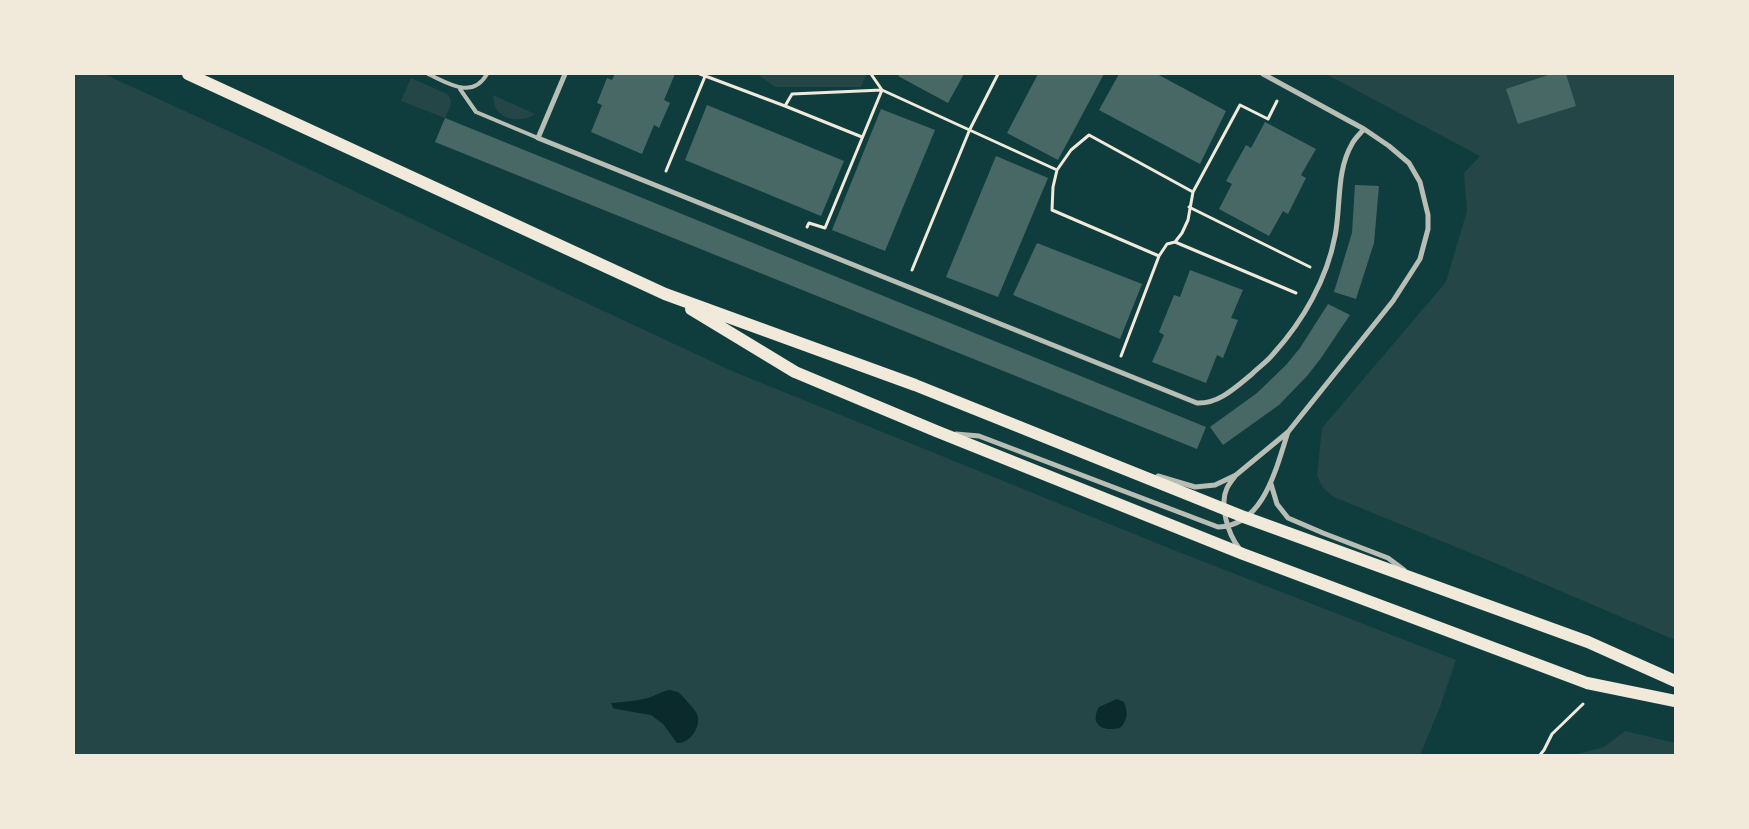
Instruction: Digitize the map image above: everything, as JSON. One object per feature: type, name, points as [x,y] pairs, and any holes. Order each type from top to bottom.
[{"type":"main road","points":[[188,74],[665,294],[915,384],[1244,517],[1588,642],[1675,681]]},
{"type":"main road","points":[[665,294],[795,372],[936,431],[1243,554],[1587,682],[1675,701]]},
{"type":"street","points":[[565,74],[538,138],[1197,403],[1210,402],[1222,397],[1239,385],[1274,354],[1292,331],[1312,299],[1324,274],[1335,237],[1342,170],[1352,144],[1364,129]]},
{"type":"street","points":[[1109,463],[1195,487],[1215,485],[1236,475],[1288,432],[1393,301],[1420,259],[1428,229],[1426,207],[1420,182],[1409,163],[1389,146],[1364,129],[1263,74]]},
{"type":"street","points":[[936,431],[979,436],[1218,527],[1235,525],[1258,506],[1271,484],[1288,432]]},
{"type":"street","points":[[1236,475],[1226,490],[1224,508],[1228,527],[1234,542],[1243,554]]},
{"type":"street","points":[[1271,484],[1277,504],[1288,518],[1323,534],[1388,558],[1419,580]]},
{"type":"lane","points":[[428,74],[460,89],[476,112],[538,138]]},
{"type":"lane","points":[[460,89],[474,87],[487,74]]},
{"type":"path","points":[[700,74],[862,137]]},
{"type":"path","points":[[871,74],[882,90]]},
{"type":"path","points":[[905,287],[970,130],[998,74]]},
{"type":"path","points":[[659,187],[706,75]]},
{"type":"path","points":[[1116,370],[1159,256],[1167,244],[1174,242],[1182,233],[1188,220],[1193,192],[1240,105],[1268,119],[1285,85]]},
{"type":"path","points":[[785,106],[792,94],[882,90],[1057,170]]},
{"type":"path","points":[[798,243],[809,223],[825,228],[882,90]]},
{"type":"path","points":[[1159,256],[1052,210],[1053,187],[1057,170],[1071,150],[1089,135],[1193,192]]},
{"type":"path","points":[[1189,207],[1324,274]]},
{"type":"path","points":[[1174,242],[1312,299]]},
{"type":"path","points":[[1540,755],[1552,734],[1572,713],[1604,686]]},
{"type":"shaded area","points":[[74,74],[104,74],[261,146],[563,292],[732,371],[1171,549],[1456,660],[1440,707],[1420,755],[74,755]]},
{"type":"shaded area","points":[[757,74],[866,75],[861,87],[775,87]]},
{"type":"shaded area","points":[[1326,74],[1675,74],[1675,640],[1334,497],[1323,488],[1317,476],[1322,428],[1446,282],[1467,211],[1464,173],[1480,156]]},
{"type":"shaded area","points":[[411,78],[447,94],[451,99],[445,118],[401,101]]},
{"type":"shaded area","points":[[493,95],[535,114],[519,119],[503,116],[495,107]]},
{"type":"shaded area","points":[[670,690],[678,692],[697,714],[698,724],[694,733],[682,743],[677,743],[663,724],[651,715],[616,709],[613,708],[611,703],[648,698]]},
{"type":"shaded area","points":[[1117,699],[1124,702],[1126,709],[1126,719],[1123,725],[1120,728],[1114,729],[1099,726],[1096,713],[1099,707]]},
{"type":"shaded area","points":[[1625,731],[1675,743],[1675,755],[1574,755],[1604,747]]},
{"type":"building","points":[[615,74],[675,74],[664,100],[670,103],[659,128],[654,125],[642,154],[591,132],[602,105],[597,103],[607,78],[612,80]]},
{"type":"building","points":[[900,74],[964,74],[948,103],[898,76]]},
{"type":"building","points":[[1038,74],[1104,74],[1058,160],[1007,133]]},
{"type":"building","points":[[1119,74],[1157,74],[1226,111],[1200,164],[1099,110]]},
{"type":"building","points":[[1551,74],[1566,74],[1576,106],[1518,124],[1506,89]]},
{"type":"building","points":[[707,105],[844,161],[821,216],[685,160]]},
{"type":"building","points":[[881,109],[935,130],[885,251],[832,230]]},
{"type":"building","points":[[445,118],[1206,427],[1197,449],[435,142]]},
{"type":"building","points":[[1265,122],[1316,149],[1301,175],[1306,178],[1288,214],[1283,211],[1269,236],[1219,209],[1232,184],[1226,181],[1246,145],[1251,148]]},
{"type":"building","points":[[996,156],[1048,178],[998,297],[946,277]]},
{"type":"building","points":[[1355,185],[1379,186],[1374,243],[1356,299],[1334,292],[1352,233]]},
{"type":"building","points":[[1037,243],[1142,284],[1120,339],[1013,295]]},
{"type":"building","points":[[1190,270],[1243,290],[1231,318],[1238,320],[1223,358],[1217,355],[1206,383],[1152,362],[1164,335],[1159,332],[1174,295],[1180,297]]},
{"type":"building","points":[[1328,304],[1350,315],[1321,358],[1307,376],[1279,405],[1223,445],[1210,427],[1257,393],[1286,365],[1300,348]]}]
